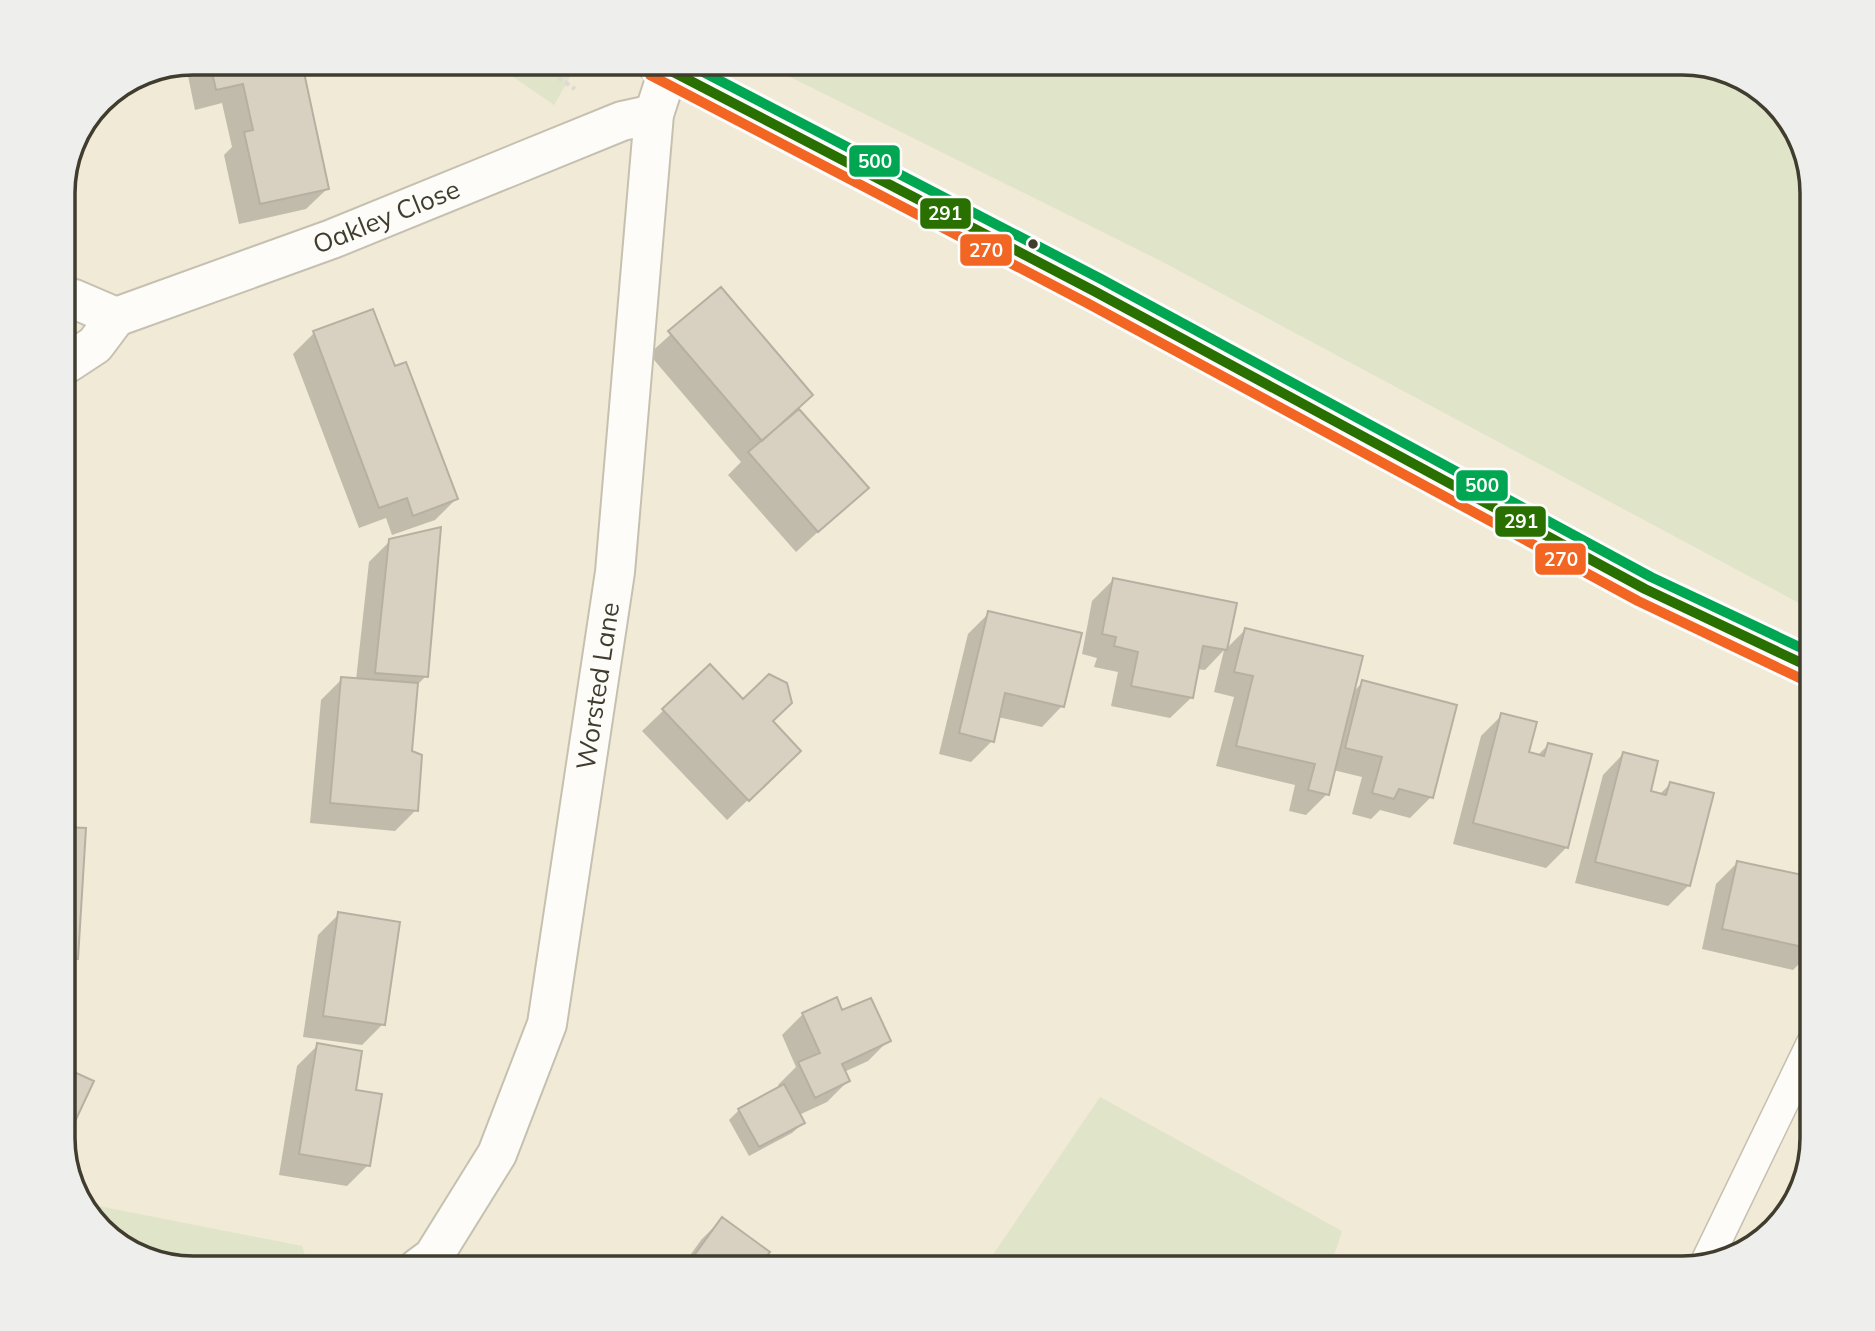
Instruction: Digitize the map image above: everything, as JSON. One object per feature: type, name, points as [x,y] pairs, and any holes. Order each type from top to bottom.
[{"type":"highway","points":[[677,75],[1106,298],[1645,589],[1800,662]]},
{"type":"street","name":"Worsted Lane","points":[[434,1256],[497,1154],[547,1024],[615,572],[654,114],[661,75]]},
{"type":"street","name":"Oakley Close","points":[[116,317],[332,239],[622,121],[654,114]]},
{"type":"street","points":[[76,300],[116,317],[95,345],[76,357]]},
{"type":"lane","points":[[1711,1251],[1800,1068]]},
{"type":"green space","points":[[510,75],[571,75],[554,105]]},
{"type":"green space","points":[[786,75],[1682,75],[1712,79],[1734,87],[1760,105],[1780,128],[1793,155],[1800,193],[1800,604],[1159,260]]},
{"type":"green space","points":[[1100,1097],[1342,1231],[1334,1256],[992,1256]]},
{"type":"green space","points":[[98,1206],[302,1246],[305,1256],[178,1255],[141,1244],[115,1226]]},
{"type":"building","points":[[213,75],[305,75],[329,189],[260,204],[244,132],[253,130],[243,84],[216,90]]},
{"type":"building","points":[[721,287],[813,395],[762,441],[668,331]]},
{"type":"building","points":[[373,309],[395,366],[406,362],[458,499],[413,516],[407,498],[379,508],[313,331]]},
{"type":"building","points":[[799,409],[869,488],[818,532],[748,452]]},
{"type":"building","points":[[441,527],[428,677],[375,673],[389,539]]},
{"type":"building","points":[[1113,578],[1237,603],[1227,650],[1203,646],[1193,698],[1131,686],[1138,652],[1114,646],[1116,637],[1102,634]]},
{"type":"building","points":[[988,611],[1082,633],[1064,707],[1005,693],[994,742],[959,733]]},
{"type":"building","points":[[1245,628],[1363,656],[1329,795],[1308,790],[1315,764],[1236,746],[1253,676],[1234,672]]},
{"type":"building","points":[[710,664],[743,699],[769,674],[787,683],[792,703],[773,721],[801,751],[749,801],[662,709]]},
{"type":"building","points":[[341,677],[418,683],[412,751],[422,755],[418,811],[330,803]]},
{"type":"building","points":[[1362,680],[1457,705],[1433,798],[1399,789],[1394,799],[1372,793],[1382,757],[1345,748]]},
{"type":"building","points":[[1501,713],[1537,722],[1529,752],[1544,756],[1548,743],[1592,754],[1568,848],[1473,823]]},
{"type":"building","points":[[1623,752],[1658,761],[1651,791],[1666,795],[1670,782],[1714,793],[1690,886],[1595,862]]},
{"type":"building","points":[[76,828],[86,828],[76,959]]},
{"type":"building","points":[[1737,861],[1800,874],[1800,946],[1722,929]]},
{"type":"building","points":[[338,912],[400,922],[385,1025],[323,1016]]},
{"type":"building","points":[[837,997],[842,1010],[871,998],[891,1041],[842,1064],[850,1081],[815,1098],[798,1062],[820,1053],[802,1013]]},
{"type":"building","points":[[317,1043],[362,1051],[356,1090],[382,1094],[370,1166],[299,1154]]},
{"type":"building","points":[[76,1073],[94,1081],[76,1119]]},
{"type":"building","points":[[784,1084],[805,1123],[759,1147],[738,1109]]},
{"type":"building","points":[[722,1217],[770,1252],[767,1256],[694,1256]]},
{"type":"transit line","name":"270","points":[[650,75],[1087,303],[1638,601],[1800,678]]},
{"type":"transit line","name":"291","points":[[679,75],[1094,291],[1645,589],[1800,662]]},
{"type":"transit line","name":"500","points":[[709,75],[1101,279],[1651,577],[1800,647]]}]
